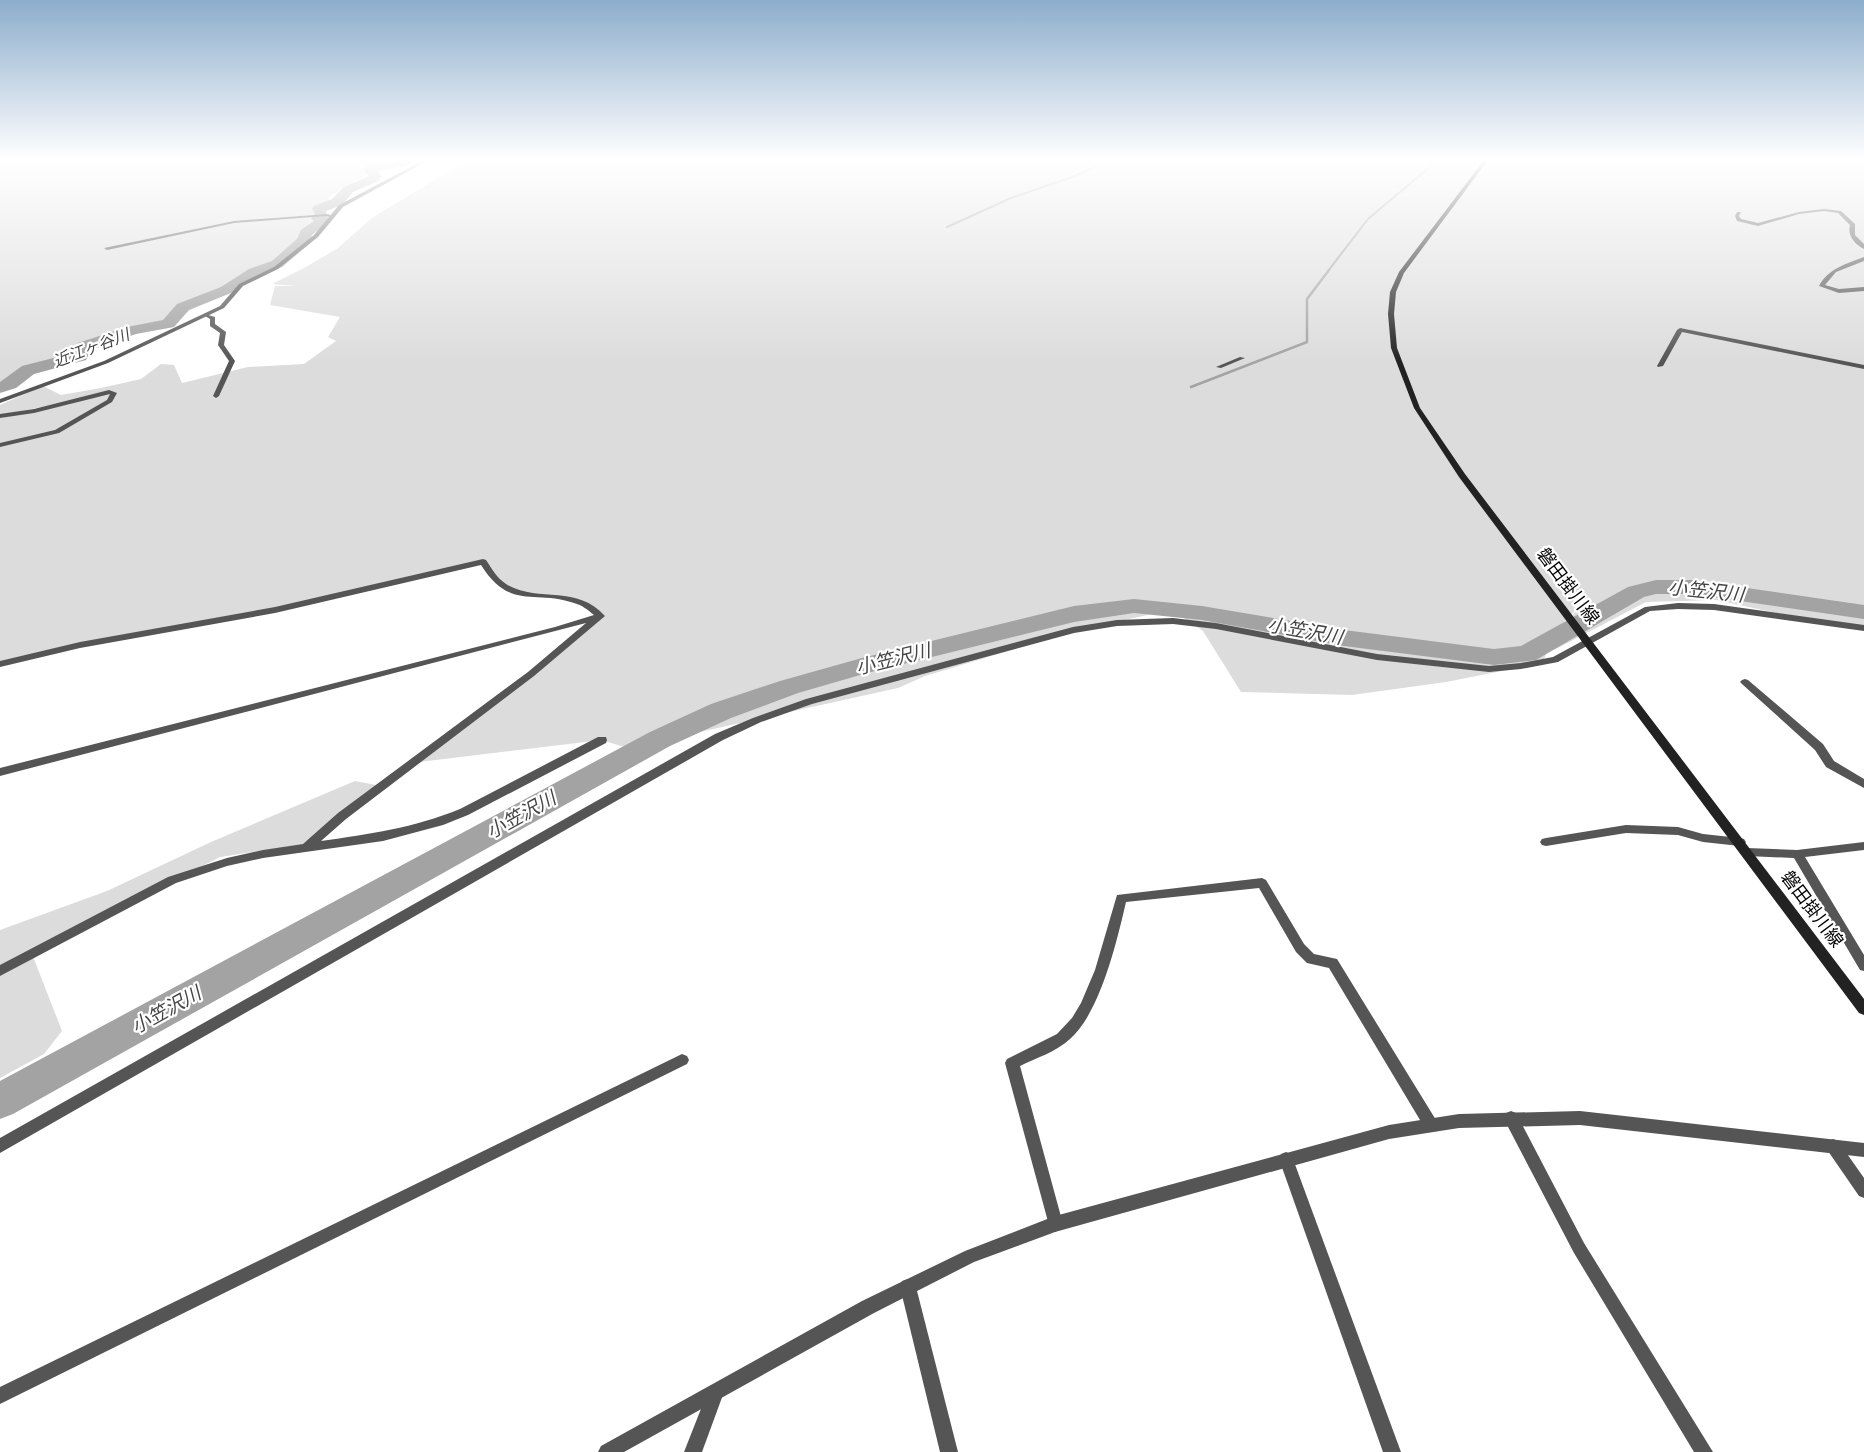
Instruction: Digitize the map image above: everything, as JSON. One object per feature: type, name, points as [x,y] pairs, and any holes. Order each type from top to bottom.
[{"type":"main road","name":"磐田掛川線","points":[[1435,228],[1401,273],[1393,292],[1391,314],[1394,348],[1418,408],[1462,475],[1558,600],[1864,1009]]},
{"type":"street","points":[[107,248],[206,228]]},
{"type":"street","points":[[0,401],[106,362],[207,315],[227,303],[241,285],[282,264],[325,228]]},
{"type":"street","points":[[1851,228],[1851,236],[1864,247]]},
{"type":"street","points":[[1864,259],[1832,272],[1826,277],[1822,286],[1839,291],[1864,289]]},
{"type":"street","points":[[207,315],[213,318],[212,325],[223,332],[221,345],[232,361],[216,396]]},
{"type":"street","points":[[1660,366],[1680,330],[1864,367]]},
{"type":"street","points":[[1219,367],[1242,358]]},
{"type":"street","points":[[0,416],[34,411],[110,392],[114,393],[110,400],[57,432],[0,445]]},
{"type":"street","points":[[0,664],[80,645],[275,610],[482,562],[486,570],[512,591],[528,596],[574,600],[585,604],[601,616]]},
{"type":"street","points":[[0,1146],[719,737],[809,700],[930,670],[1073,630],[1116,623],[1173,621],[1216,626],[1377,657],[1489,669],[1554,660],[1648,609],[1678,606],[1714,607],[1864,628]]},
{"type":"street","points":[[0,772],[558,629],[601,616]]},
{"type":"street","points":[[306,848],[342,816],[531,674],[601,616]]},
{"type":"street","points":[[1745,682],[1819,747],[1830,764],[1864,784]]},
{"type":"street","points":[[0,971],[172,880],[227,862],[263,854],[384,837],[440,822],[464,812],[602,740]]},
{"type":"street","points":[[1546,842],[1626,829],[1678,830],[1743,847],[1797,854],[1864,846]]},
{"type":"street","points":[[1797,854],[1864,966]]},
{"type":"street","points":[[1055,1224],[1012,1064],[1066,1034],[1083,1010],[1110,947],[1121,898],[1262,883],[1300,948],[1310,959],[1333,962],[1431,1125]]},
{"type":"street","points":[[0,1396],[682,1060]]},
{"type":"street","points":[[1512,1118],[1579,1248],[1704,1452]]},
{"type":"street","points":[[607,1452],[908,1287],[970,1256],[1055,1224],[1389,1132],[1459,1121],[1512,1118],[1580,1118],[1864,1150]]},
{"type":"street","points":[[1833,1146],[1864,1191]]},
{"type":"street","points":[[1286,1159],[1392,1452]]},
{"type":"street","points":[[908,1287],[949,1452]]},
{"type":"street","points":[[693,1452],[716,1392]]},
{"type":"shaded area","points":[[0,228],[308,228],[298,236],[298,243],[275,261],[248,273],[168,324],[104,338],[80,356],[28,370],[9,387],[0,389]]},
{"type":"shaded area","points":[[361,228],[1864,228],[1864,629],[1814,621],[1716,600],[1646,602],[1554,650],[1576,610],[1559,627],[1542,663],[1446,682],[1352,695],[1241,692],[1203,631],[1172,610],[1085,628],[925,676],[898,688],[627,748],[602,740],[419,762],[601,617],[576,600],[512,591],[482,562],[275,610],[80,645],[0,664],[0,418],[71,404],[69,402],[0,415],[0,405],[43,386],[61,395],[141,379],[161,364],[174,365],[182,383],[248,367],[304,364],[336,341],[328,337],[340,317],[270,305],[275,286],[296,286],[272,284],[338,248]]},
{"type":"shaded area","points":[[355,781],[381,786],[311,843],[220,857],[32,954],[62,1031],[44,1054],[0,1078],[0,930],[107,891],[211,842]]},
{"type":"waterway","name":"近江ヶ谷川","points":[[0,388],[10,384],[28,370],[80,356],[84,347],[133,330],[168,324],[183,307],[226,290],[254,272],[277,264],[304,241],[306,233],[313,228]]},
{"type":"waterway","points":[[1328,271],[1361,228]]},
{"type":"waterway","points":[[1191,387],[1307,342],[1307,299],[1329,270]]},
{"type":"waterway","name":"小笠沢川","points":[[0,1101],[660,739],[721,711],[789,687],[862,666],[1074,614],[1134,606],[1202,613],[1344,638],[1494,657],[1527,654],[1636,592],[1656,587],[1691,587],[1864,612]]}]
